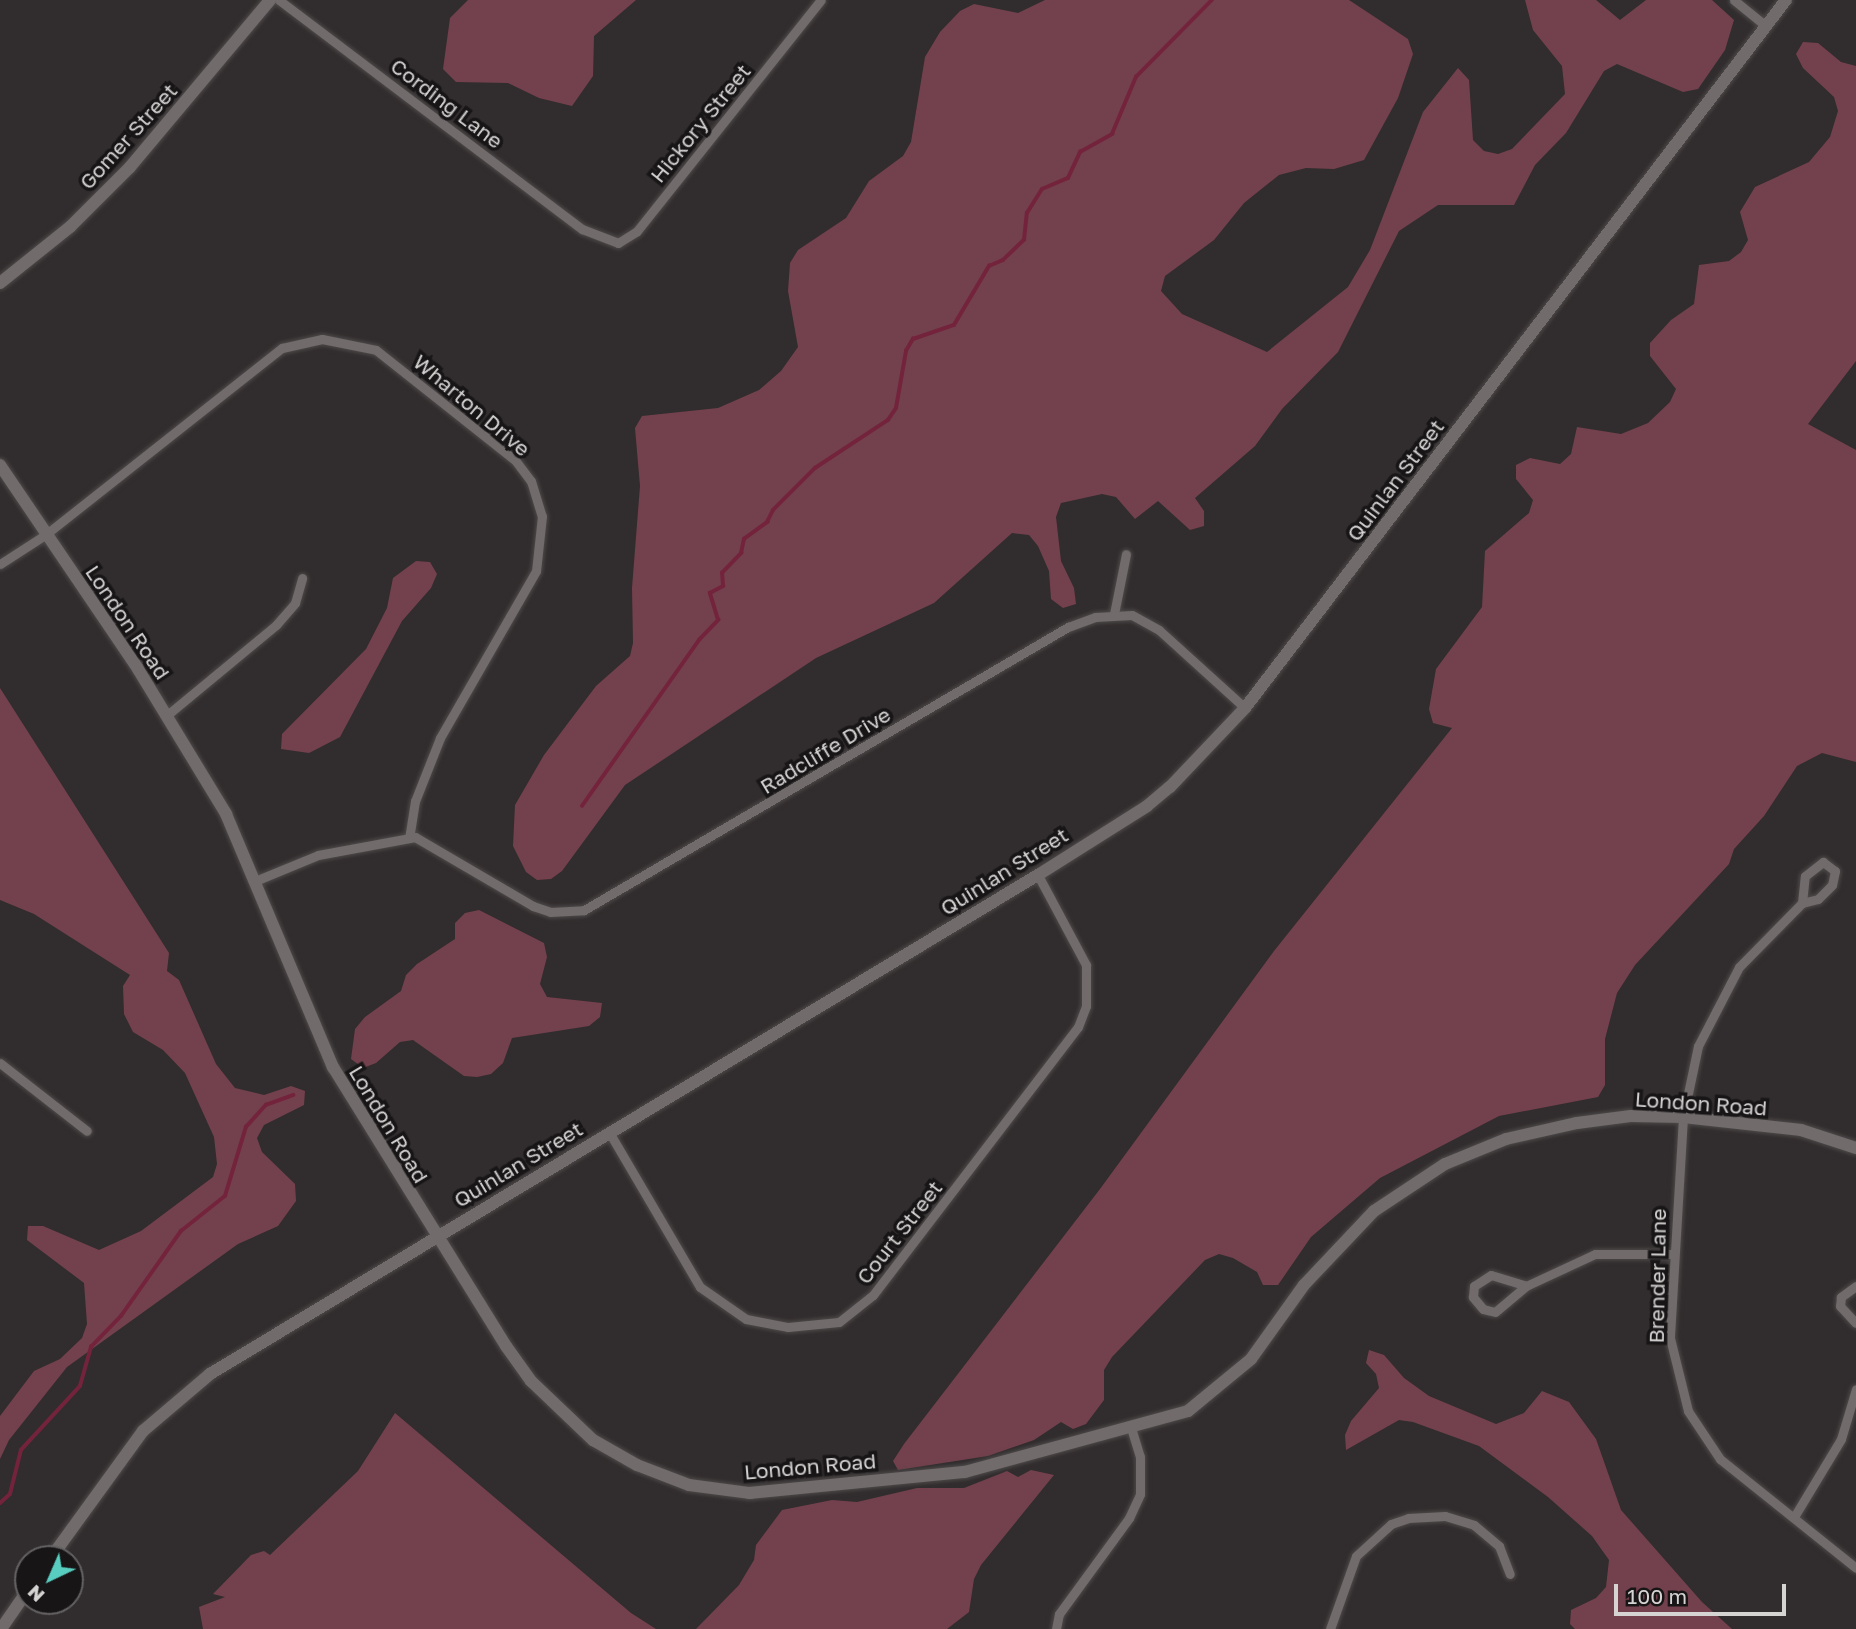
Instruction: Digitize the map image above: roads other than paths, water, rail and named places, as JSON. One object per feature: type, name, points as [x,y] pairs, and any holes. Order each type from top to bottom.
[{"type":"street","name":"Gomer Street","points":[[0,283],[70,227],[128,169],[270,0]]},
{"type":"street","name":"Cording Lane","points":[[279,0],[593,235]]},
{"type":"street","name":"Hickory Street","points":[[593,235],[618,243],[637,230],[821,0]]},
{"type":"street","points":[[1734,0],[1766,26]]},
{"type":"street","name":"Quinlan Street","points":[[60,1545],[143,1431],[186,1391],[434,1236],[1147,806],[1245,708],[1786,0]]},
{"type":"street","name":"Wharton Drive","points":[[0,564],[45,534],[257,364],[302,341],[347,341],[376,351],[515,460],[531,481],[542,516],[536,571],[440,738],[415,801],[409,836]]},
{"type":"street","name":"London Road","points":[[0,465],[166,716],[226,814],[333,1067],[434,1236],[506,1346],[557,1407],[593,1440],[637,1465],[688,1485],[750,1493],[965,1472],[1131,1429],[1188,1411],[1230,1380],[1251,1359],[1304,1285],[1374,1211],[1445,1164],[1506,1139],[1550,1128],[1631,1116],[1683,1117],[1801,1130],[1856,1148]]},
{"type":"street","points":[[1126,554],[1114,614],[1132,615],[1159,630],[1245,708]]},
{"type":"street","points":[[166,716],[276,625],[295,604],[302,578]]},
{"type":"street","name":"Radcliffe Drive","points":[[409,836],[438,849],[533,906],[550,912],[584,910],[1068,627],[1114,614]]},
{"type":"street","points":[[255,881],[318,855],[409,836]]},
{"type":"street","points":[[1823,862],[1835,871],[1832,885],[1818,899],[1802,902],[1805,876],[1816,863],[1823,862]]},
{"type":"street","name":"Court Street","points":[[609,1132],[701,1287],[746,1319],[788,1327],[839,1322],[873,1295],[1078,1027],[1086,1006],[1086,965],[1038,874]]},
{"type":"street","name":"Brender Lane","points":[[1802,902],[1739,967],[1715,1006],[1698,1046],[1683,1117],[1670,1338],[1688,1411],[1720,1459],[1856,1568]]},
{"type":"street","points":[[0,1063],[87,1131]]},
{"type":"street","points":[[1526,1286],[1490,1275],[1474,1286],[1473,1297],[1483,1309],[1495,1312],[1526,1286],[1595,1254],[1673,1254]]},
{"type":"street","points":[[1856,1286],[1841,1297],[1839,1306],[1856,1323]]},
{"type":"street","points":[[1794,1517],[1842,1439],[1856,1389]]},
{"type":"street","points":[[1056,1629],[1059,1614],[1129,1518],[1140,1493],[1140,1457],[1131,1429]]},
{"type":"street","points":[[1330,1629],[1356,1556],[1391,1524],[1408,1518],[1445,1516],[1474,1525],[1499,1546],[1510,1574]]},
{"type":"street","points":[[1,1629],[14,1610]]},
{"type":"waterway","points":[[582,806],[699,640],[718,620],[710,593],[723,586],[722,573],[741,553],[744,539],[767,522],[773,510],[815,468],[888,420],[896,408],[906,351],[913,339],[954,325],[989,266],[1003,260],[1024,240],[1027,213],[1042,189],[1068,178],[1080,152],[1112,134],[1136,77],[1212,0]]},
{"type":"waterway","points":[[0,1503],[10,1494],[21,1450],[80,1386],[91,1347],[121,1316],[181,1231],[225,1196],[246,1127],[266,1105],[293,1095]]}]
